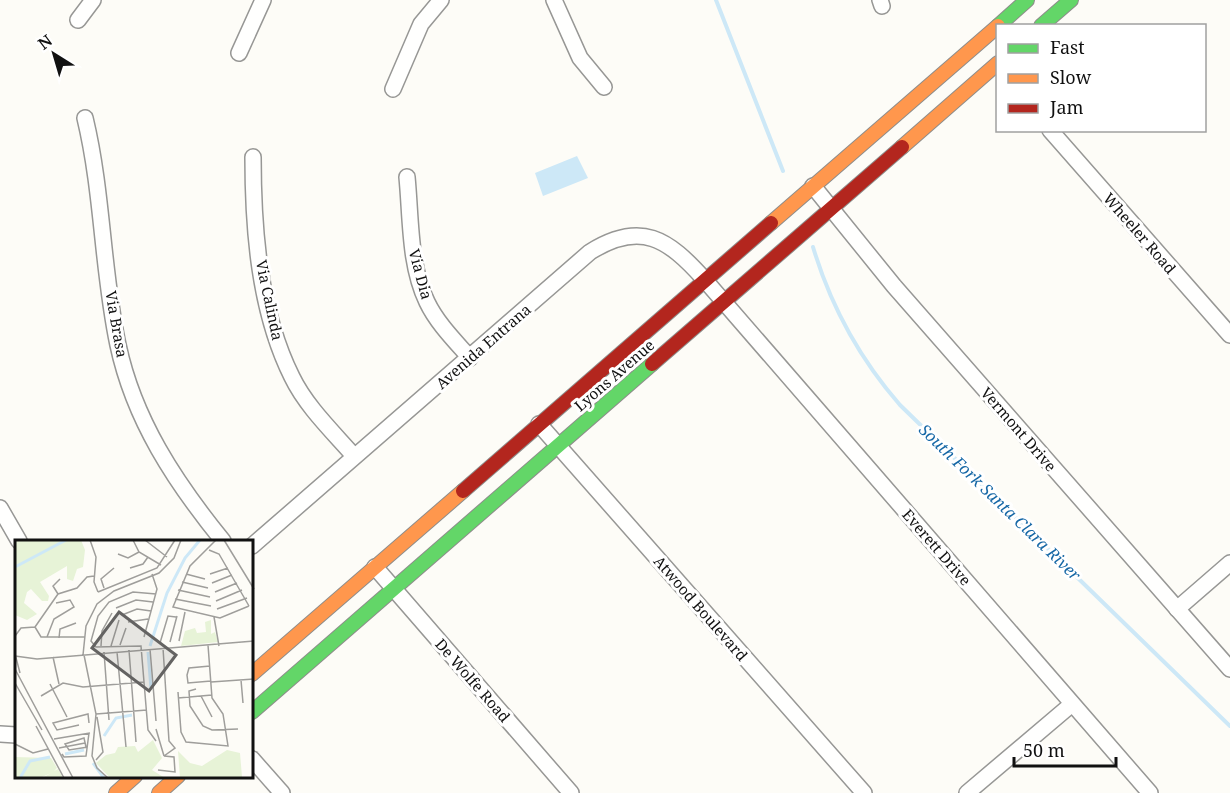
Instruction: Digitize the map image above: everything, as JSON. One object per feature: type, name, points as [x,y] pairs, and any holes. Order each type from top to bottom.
[{"type":"main road","name":"Lyons Avenue","points":[[1000,24],[1027,0]]},
{"type":"main road","points":[[1043,24],[1071,0]]},
{"type":"main road","name":"Lyons Avenue","points":[[254,672],[996,28]]},
{"type":"main road","name":"Lyons Avenue","points":[[254,710],[996,66]]},
{"type":"main road","points":[[116,793],[134,778]]},
{"type":"main road","points":[[159,793],[177,778]]},
{"type":"main road","points":[[136,793],[148,782]]},
{"type":"street","points":[[78,20],[93,0]]},
{"type":"street","points":[[239,53],[263,0]]},
{"type":"street","points":[[393,89],[421,24],[441,0]]},
{"type":"street","points":[[554,0],[580,58],[604,87]]},
{"type":"street","points":[[975,45],[996,66]]},
{"type":"street","name":"Via Brasa","points":[[85,118],[93,153],[118,345],[137,408],[172,473],[222,540]]},
{"type":"street","name":"Wheeler Road","points":[[1052,132],[1230,335]]},
{"type":"street","name":"Via Calinda","points":[[254,157],[253,185],[263,283],[276,340],[292,378],[320,417],[354,456]]},
{"type":"street","name":"Via Dia","points":[[407,177],[414,255],[427,302],[447,332],[470,358]]},
{"type":"street","name":"Vermont Drive","points":[[813,186],[831,210],[1230,669]]},
{"type":"street","name":"Avenida Entrana","points":[[254,544],[590,252],[616,239],[639,236],[669,245],[724,301]]},
{"type":"street","name":"Everett Drive","points":[[724,301],[1150,793]]},
{"type":"street","name":"Atwood Boulevard","points":[[539,424],[864,793]]},
{"type":"street","points":[[0,508],[18,540]]},
{"type":"street","points":[[1177,609],[1230,564]]},
{"type":"street","name":"De Wolfe Road","points":[[375,567],[571,793]]},
{"type":"street","points":[[967,793],[1072,704]]},
{"type":"street","points":[[0,734],[15,735]]},
{"type":"street","points":[[254,761],[282,793]]},
{"type":"water","points":[[577,156],[588,178],[543,196],[535,173]]},
{"type":"waterway","name":"South Fork Santa Clara River","points":[[716,0],[783,171]]},
{"type":"waterway","name":"South Fork Santa Clara River","points":[[813,247],[828,290],[848,331],[872,369],[900,405],[1230,726]]},
{"type":"traffic: fast","points":[[1000,24],[1027,0]]},
{"type":"traffic: fast","points":[[1043,24],[1071,0]]},
{"type":"traffic: fast","points":[[254,710],[652,364]]},
{"type":"traffic: slow","points":[[771,223],[996,28]]},
{"type":"traffic: slow","points":[[902,147],[996,65]]},
{"type":"traffic: slow","points":[[254,672],[463,491]]},
{"type":"traffic: slow","points":[[116,793],[133,778]]},
{"type":"traffic: slow","points":[[159,793],[176,778]]},
{"type":"traffic: jam","points":[[652,364],[902,147]]},
{"type":"traffic: jam","points":[[463,491],[771,223]]}]
